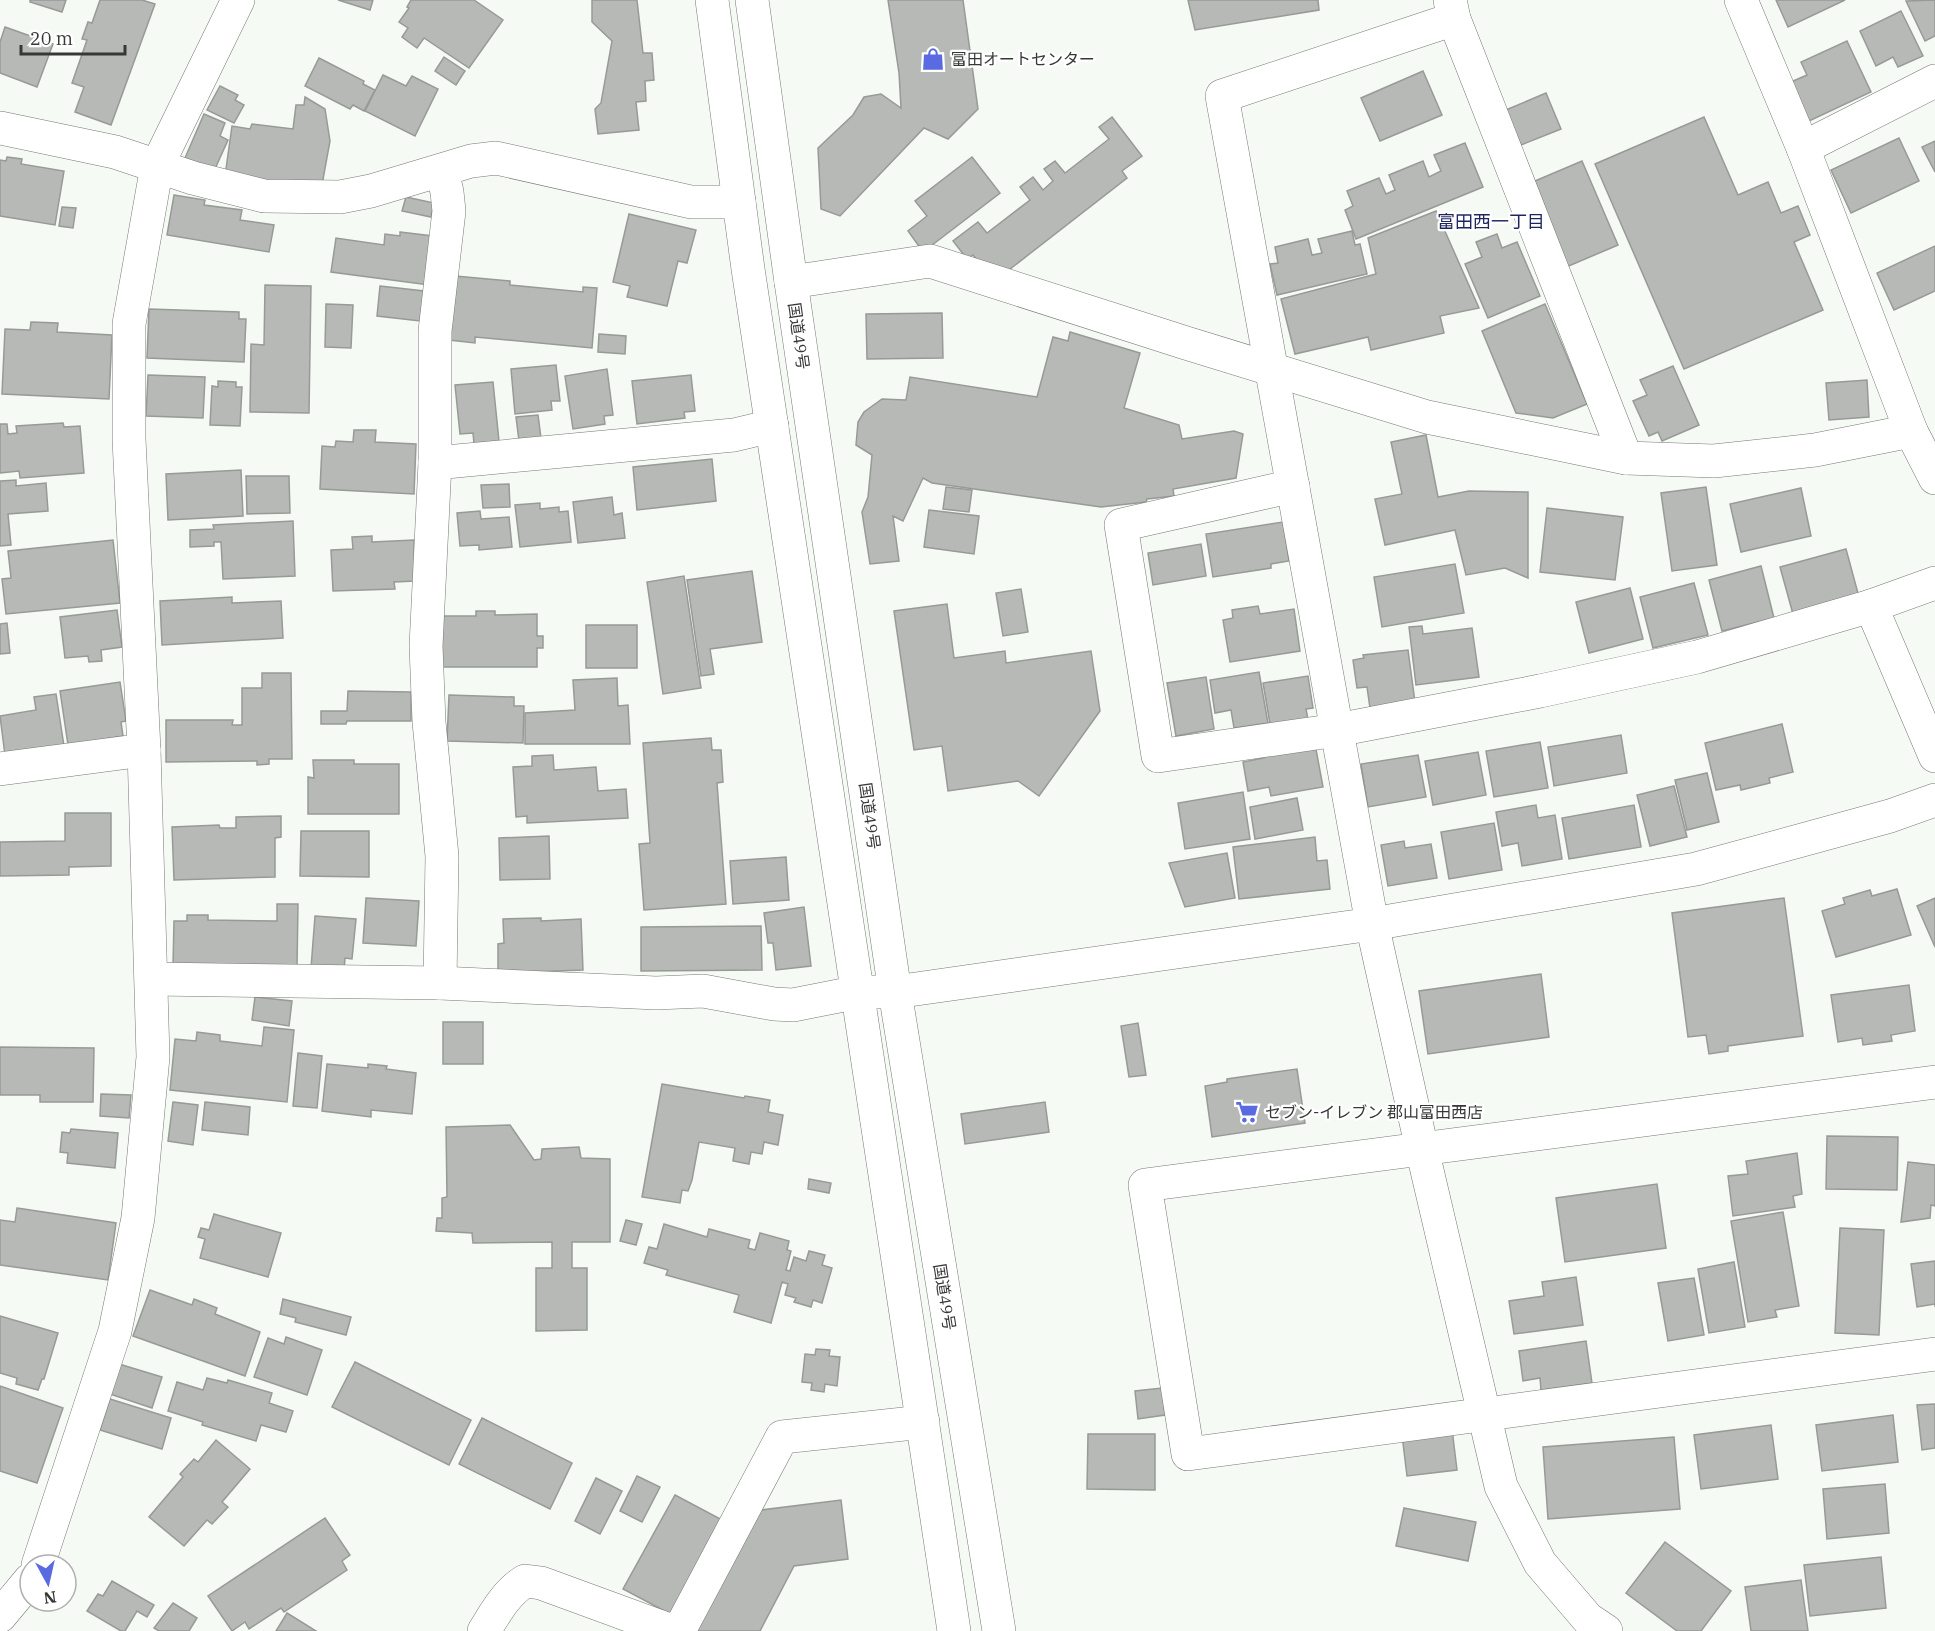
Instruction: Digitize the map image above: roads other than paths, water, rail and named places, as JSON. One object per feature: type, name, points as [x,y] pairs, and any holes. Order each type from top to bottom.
[{"type":"main road","points":[[42,1553],[115,1331],[138,1218],[153,1057],[153,979],[129,439],[129,324],[157,166],[238,0]]},
{"type":"main road","points":[[712,0],[772,426],[954,1631]]},
{"type":"main road","name":"国道49号","points":[[752,0],[895,992],[999,1631]]},
{"type":"main road","points":[[1741,0],[1803,148],[1911,431],[1935,478]]},
{"type":"main road","points":[[1606,1631],[1588,1619],[1540,1563],[1501,1486],[1372,924],[1222,96],[1452,10],[1626,458]]},
{"type":"main road","points":[[1803,148],[1935,81]]},
{"type":"main road","points":[[0,128],[115,152],[193,178],[264,196],[340,197],[371,191],[471,161],[496,158],[691,202],[739,202]]},
{"type":"main road","points":[[440,984],[442,856],[429,722],[426,646],[435,463],[435,331],[449,211],[442,171]]},
{"type":"main road","points":[[791,282],[930,261],[1427,417],[1626,458],[1714,461],[1815,450],[1911,431]]},
{"type":"main road","points":[[435,463],[734,435],[772,426]]},
{"type":"main road","points":[[1293,486],[1121,525],[1158,756],[1337,730],[1540,691],[1697,657],[1871,606],[1935,583]]},
{"type":"main road","points":[[1871,606],[1935,756]]},
{"type":"main road","points":[[0,769],[144,750]]},
{"type":"main road","points":[[153,979],[440,984],[656,993],[703,991],[774,1004],[793,1005],[859,992],[895,992],[1372,924],[1696,869],[1890,816],[1935,800]]},
{"type":"main road","points":[[1935,1082],[1145,1185],[1188,1454],[1935,1354]]},
{"type":"main road","points":[[679,1631],[782,1437],[923,1422]]},
{"type":"main road","points":[[484,1631],[502,1602],[514,1588],[525,1581],[541,1583],[672,1631]]},
{"type":"main road","points":[[0,1616],[18,1594]]},
{"type":"main road","points":[[0,1628],[7,1631]]},
{"type":"place","name":"富田オートセンター","points":[[933,59]]},
{"type":"place","name":"セブン-イレブン 郡山富田西店","points":[[1247,1112]]},
{"type":"district","name":"富田西一丁目","points":[[1491,222]]}]
